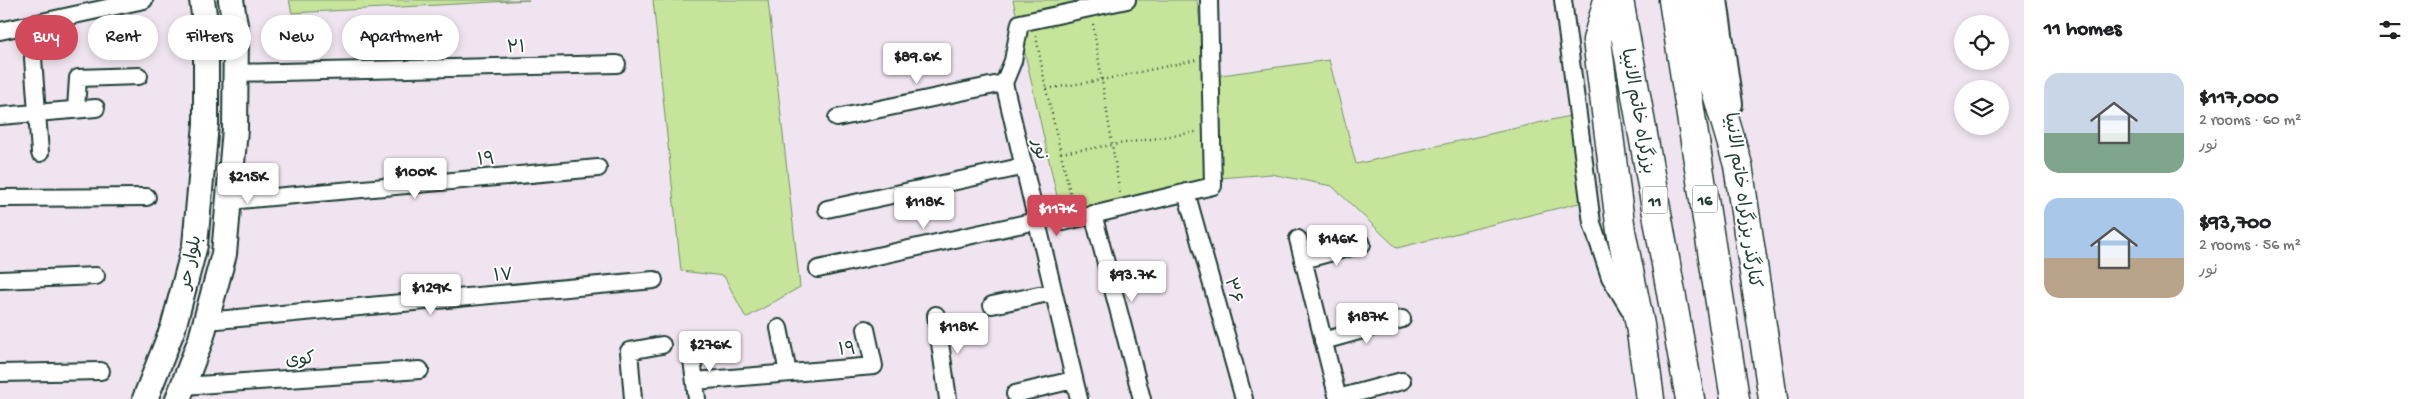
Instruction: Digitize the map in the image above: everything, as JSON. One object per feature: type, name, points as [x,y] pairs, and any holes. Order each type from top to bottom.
[{"type":"highway","points":[[1608,0],[1597,40],[1621,231],[1640,325],[1650,399]]},
{"type":"highway","name":"بزرگراه خاتم الانبیا","points":[[1619,0],[1690,399]]},
{"type":"highway","name":"16","points":[[1673,0],[1735,399]]},
{"type":"highway","name":"16","points":[[1695,0],[1703,46],[1738,165]]},
{"type":"highway","name":"کنارگذر بزرگراه خاتم الانبیا","points":[[1738,165],[1773,399]]},
{"type":"main road","name":"بلوار حر","points":[[145,399],[173,328],[195,245],[206,124],[206,29],[202,0]]},
{"type":"main road","name":"بلوار حر","points":[[180,393],[202,339],[224,254],[235,129],[236,31],[231,0]]},
{"type":"main road","name":"کنارگذر بزرگراه خاتم الانبیا","points":[[1715,0],[1738,165]]},
{"type":"street","points":[[0,31],[144,0]]},
{"type":"street","points":[[837,118],[1004,83],[1013,61],[1020,23],[1127,0]]},
{"type":"street","points":[[1070,220],[1213,186],[1209,0]]},
{"type":"street","points":[[1563,0],[1592,223],[1610,277],[1640,325]]},
{"type":"street","points":[[33,60],[40,153]]},
{"type":"street","name":"۲۱","points":[[236,73],[617,64]]},
{"type":"street","points":[[76,109],[78,78],[140,76]]},
{"type":"street","name":"نور","points":[[1004,83],[1079,399]]},
{"type":"street","points":[[0,116],[96,108]]},
{"type":"street","points":[[827,208],[1025,166]]},
{"type":"street","name":"۱۹","points":[[229,201],[598,168]]},
{"type":"street","name":"۳۶","points":[[1186,192],[1244,399]]},
{"type":"street","points":[[0,198],[147,197]]},
{"type":"street","points":[[1093,214],[1142,399]]},
{"type":"street","points":[[818,269],[1036,221]]},
{"type":"street","points":[[1298,239],[1338,398],[1402,380]]},
{"type":"street","points":[[1303,260],[1362,244]]},
{"type":"street","points":[[0,280],[96,276]]},
{"type":"street","name":"۱۷","points":[[206,321],[654,280]]},
{"type":"street","points":[[992,305],[1053,292]]},
{"type":"street","points":[[936,315],[948,399]]},
{"type":"street","points":[[1323,341],[1402,319]]},
{"type":"street","points":[[780,328],[788,373]]},
{"type":"street","name":"۱۹","points":[[695,380],[874,366],[866,329]]},
{"type":"street","points":[[633,399],[629,351],[662,346]]},
{"type":"street","points":[[691,351],[697,399]]},
{"type":"street","name":"کوی","points":[[180,393],[420,370]]},
{"type":"street","points":[[0,373],[101,371]]},
{"type":"street","points":[[1015,394],[1073,380]]},
{"type":"path","points":[[1091,7],[1122,207]]},
{"type":"path","points":[[1032,19],[1061,153],[1070,220]]},
{"type":"path","points":[[1046,89],[1102,80],[1210,57]]},
{"type":"path","points":[[1061,153],[1212,130]]},
{"type":"green space","points":[[289,0],[529,0],[292,13]]},
{"type":"green space","points":[[653,0],[768,0],[800,287],[746,318],[724,276],[681,271]]},
{"type":"green space","points":[[1013,0],[1197,0],[1207,77],[1329,60],[1356,164],[1574,115],[1587,201],[1397,248],[1332,186],[1271,174],[1219,178],[1061,214]]}]
